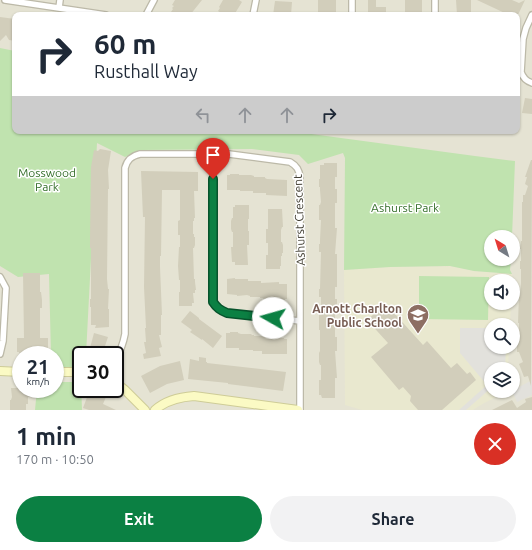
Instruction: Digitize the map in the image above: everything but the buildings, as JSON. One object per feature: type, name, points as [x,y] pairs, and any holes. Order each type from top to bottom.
[{"type":"street","points":[[5,0],[86,12]]},
{"type":"street","points":[[59,8],[60,0]]},
{"type":"street","points":[[148,12],[154,0]]},
{"type":"street","points":[[254,12],[256,0]]},
{"type":"street","points":[[352,0],[352,12]]},
{"type":"street","points":[[435,0],[435,12]]},
{"type":"street","points":[[532,16],[526,28],[522,42],[521,72],[527,81],[532,83]]},
{"type":"street","name":"Ashurst Crescent","points":[[122,346],[125,325],[125,168],[127,162],[134,155],[140,154],[229,154],[290,162],[297,167],[300,177],[299,410]]},
{"type":"street","points":[[213,154],[213,302],[221,311],[227,313],[300,321]]},
{"type":"street","points":[[0,277],[6,288],[3,341],[0,354]]},
{"type":"street","points":[[0,371],[12,372]]},
{"type":"street","points":[[124,389],[145,410]]},
{"type":"street","points":[[155,410],[174,399],[194,396],[299,410]]},
{"type":"shaded area","points":[[0,0],[532,0],[532,410],[0,410]]},
{"type":"shaded area","name":"Arnott Charlton Public School","points":[[450,266],[474,271],[512,274],[484,274],[484,310],[511,310],[510,318],[484,318],[484,354],[509,354],[508,362],[484,362],[484,398],[494,398],[473,410],[362,410],[345,405],[344,270],[390,267]]},
{"type":"shaded area","points":[[460,328],[484,328],[484,354],[506,354],[505,362],[484,362],[484,381],[460,353]]},
{"type":"shaded area","points":[[532,380],[532,395],[517,402],[515,398],[520,398],[520,387]]},
{"type":"shaded area","points":[[484,388],[484,394],[466,410],[459,410]]},
{"type":"green space","points":[[0,48],[12,50],[12,134],[311,134],[515,161],[512,230],[484,230],[484,266],[510,266],[512,274],[474,271],[450,266],[390,267],[344,270],[345,158],[343,153],[308,164],[299,155],[252,149],[141,150],[125,157],[97,143],[86,346],[72,346],[72,368],[64,367],[64,346],[51,346],[49,274],[18,277],[0,266]]},
{"type":"green space","points":[[419,276],[484,277],[484,310],[488,310],[488,318],[484,318],[484,320],[419,319]]},
{"type":"green space","points":[[64,382],[72,382],[72,398],[82,398],[82,410],[35,410],[36,398],[64,398]]},
{"type":"place","name":"Arnott Charlton Public School","points":[[418,334]]},
{"type":"route","points":[[213,179],[213,302],[221,311],[227,313],[273,318]]},
{"type":"park label","name":"Mosswood Park","points":[[47,179]]},
{"type":"park label","name":"Ashurst Park","points":[[405,207]]}]
